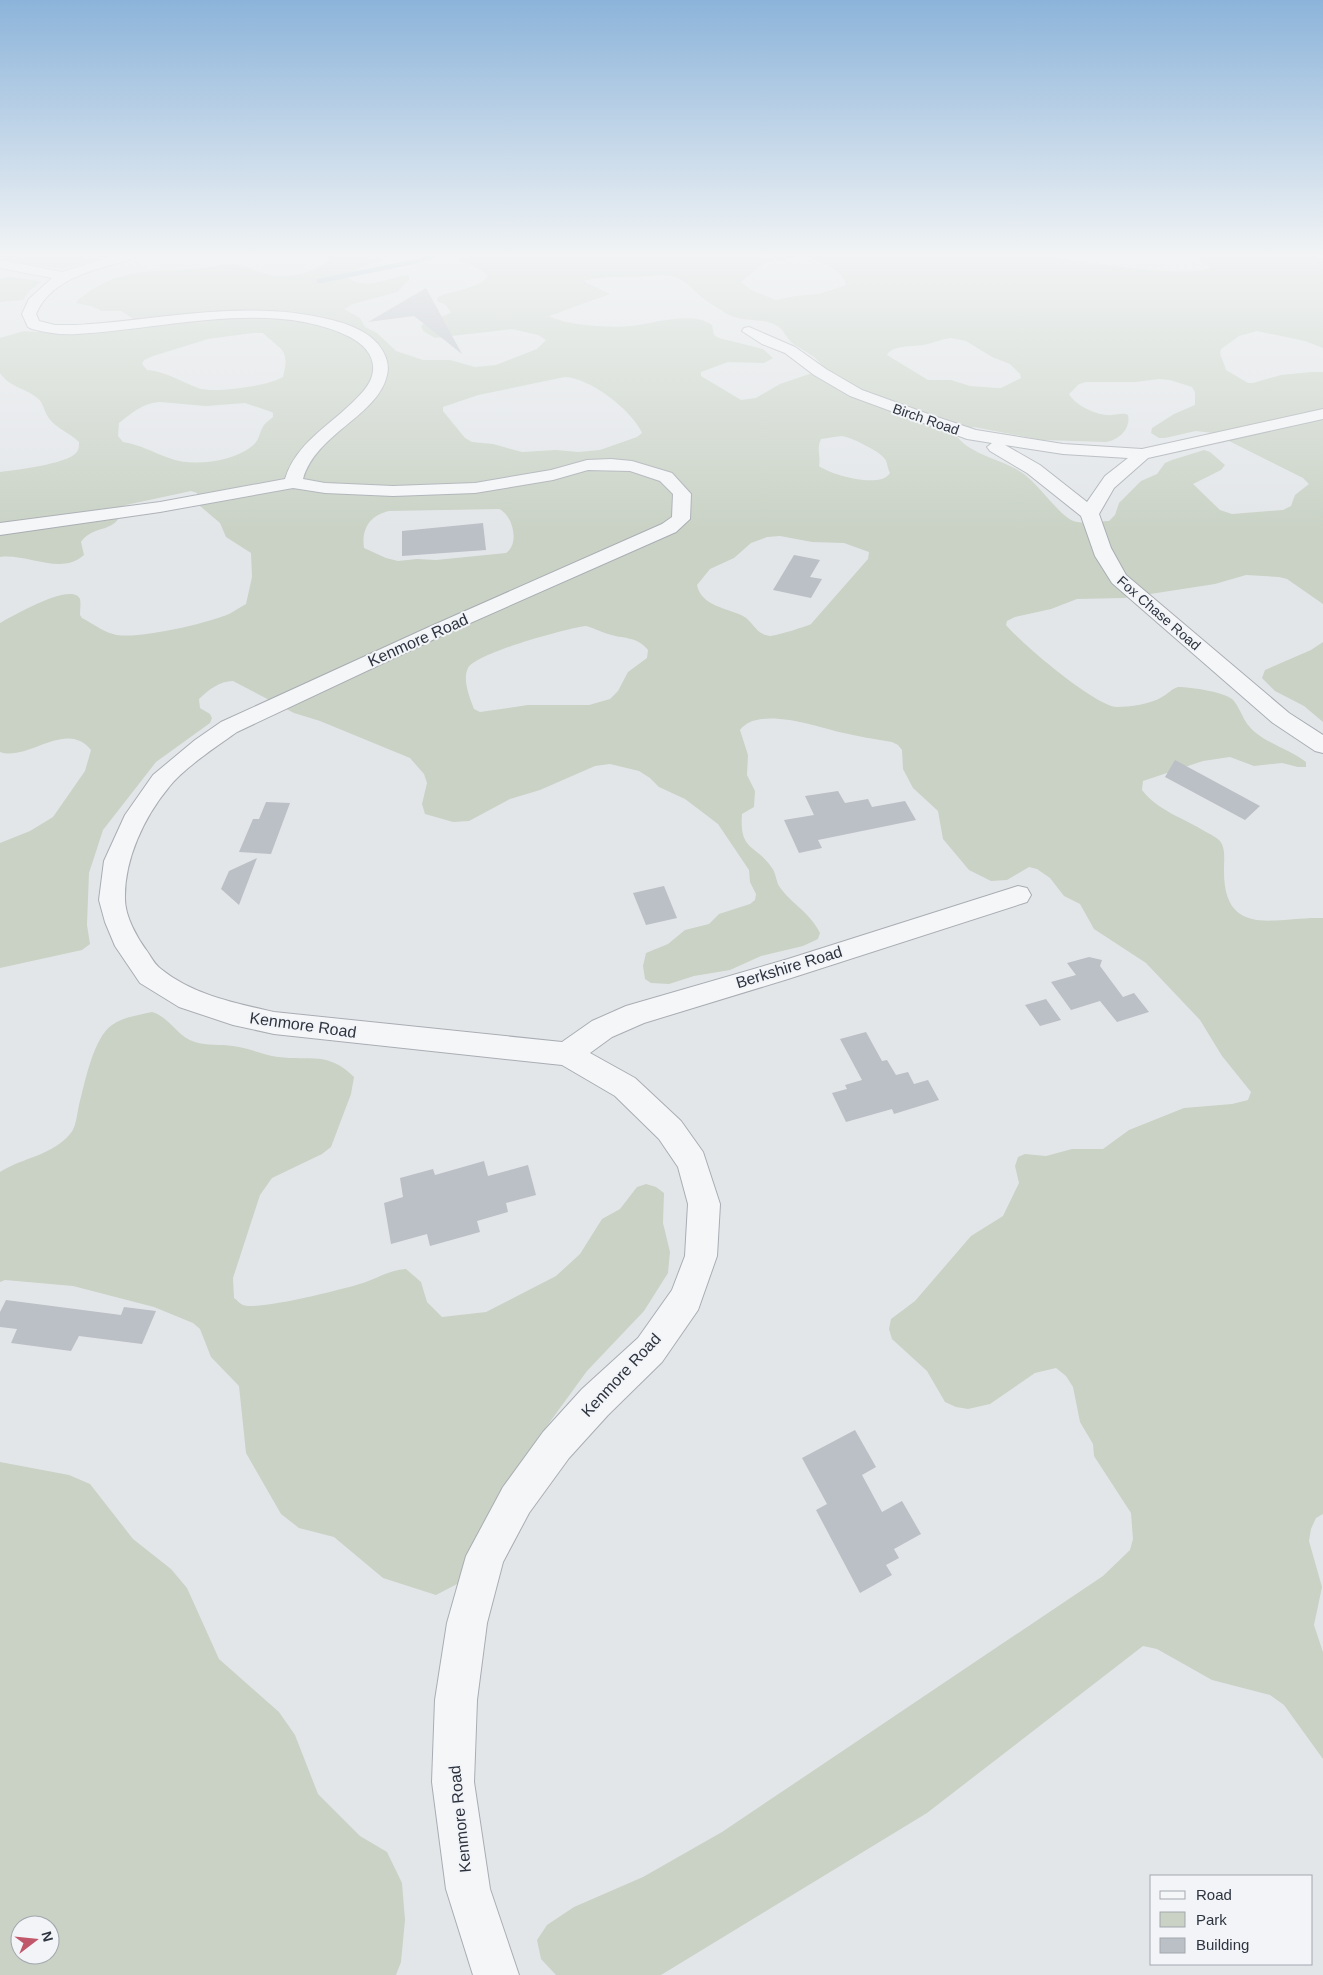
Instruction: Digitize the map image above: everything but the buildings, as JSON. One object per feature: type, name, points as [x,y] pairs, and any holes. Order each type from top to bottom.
[{"type":"street","points":[[293,483],[295,472],[301,460],[312,446],[340,424],[376,386],[381,372],[379,357],[373,347]]},
{"type":"street","name":"Birch Road","points":[[783,347],[856,393],[906,413],[972,435],[1028,464],[1050,479],[1090,514]]},
{"type":"street","points":[[1090,514],[1111,480],[1130,467],[1142,454],[1323,414]]},
{"type":"street","name":"Birch Road","points":[[972,435],[1063,449],[1142,454]]},
{"type":"street","name":"Kenmore Road","points":[[0,529],[153,508],[293,483],[380,491],[446,490],[512,483],[587,465],[611,464],[632,466],[666,477],[682,494],[680,519],[669,528],[436,631],[229,727],[203,745],[161,781],[134,821],[116,861],[112,900],[118,922],[128,946],[150,976],[189,999],[233,1014],[274,1023],[567,1054],[625,1087],[670,1130],[692,1162],[704,1204],[701,1256],[686,1298],[650,1350],[595,1402],[556,1445],[516,1500],[485,1556],[467,1623],[456,1700],[453,1782],[468,1889],[496,1975]]},
{"type":"street","name":"Fox Chase Road","points":[[1090,514],[1107,564],[1119,579],[1281,718],[1323,746]]},
{"type":"street","name":"Berkshire Road","points":[[567,1054],[602,1029],[636,1014],[788,969],[1018,895]]},
{"type":"green space","points":[[0,347],[182,347],[153,356],[144,360],[142,364],[147,370],[167,375],[206,390],[241,388],[283,377],[286,361],[280,347],[392,347],[396,351],[423,360],[450,360],[475,367],[496,365],[539,347],[756,347],[763,349],[773,358],[764,363],[728,362],[701,372],[701,376],[741,400],[756,398],[780,384],[824,369],[818,360],[799,347],[899,347],[890,351],[887,355],[928,380],[951,380],[970,386],[1001,388],[1021,378],[1020,374],[1010,364],[992,357],[976,347],[1224,347],[1220,353],[1226,370],[1248,383],[1281,375],[1323,372],[1323,604],[1287,579],[1246,575],[1215,584],[1124,598],[1077,599],[1051,609],[1015,617],[1007,621],[1006,625],[1059,672],[1092,696],[1107,704],[1117,707],[1134,706],[1164,696],[1178,687],[1199,689],[1224,695],[1234,701],[1251,729],[1268,741],[1306,762],[1306,767],[1298,767],[1282,763],[1254,766],[1230,757],[1203,761],[1143,781],[1142,790],[1163,809],[1219,840],[1224,850],[1226,892],[1233,907],[1243,916],[1256,920],[1272,921],[1323,918],[1323,1514],[1316,1518],[1311,1529],[1309,1541],[1322,1587],[1314,1625],[1323,1652],[1323,1759],[1284,1705],[1270,1695],[1212,1680],[1157,1649],[1143,1646],[927,1813],[661,1975],[556,1975],[541,1959],[537,1940],[547,1925],[574,1907],[643,1877],[722,1832],[1103,1576],[1130,1550],[1133,1539],[1131,1513],[1094,1456],[1093,1444],[1080,1422],[1073,1387],[1066,1376],[1056,1368],[1035,1373],[990,1404],[968,1409],[956,1407],[945,1402],[927,1371],[892,1339],[889,1329],[891,1319],[915,1301],[971,1236],[1003,1216],[1019,1183],[1015,1166],[1018,1157],[1025,1154],[1046,1156],[1072,1149],[1103,1149],[1129,1130],[1184,1108],[1232,1104],[1248,1100],[1251,1092],[1222,1056],[1200,1020],[1146,963],[1094,929],[1080,904],[1064,896],[1050,878],[1037,869],[1029,867],[1007,880],[991,881],[969,870],[943,839],[938,811],[913,788],[903,769],[902,750],[898,745],[892,742],[787,720],[760,719],[748,723],[740,730],[748,755],[747,775],[755,791],[754,807],[742,814],[743,835],[750,846],[766,860],[773,870],[779,886],[811,919],[820,933],[818,939],[803,946],[761,956],[730,970],[694,976],[669,984],[651,983],[645,979],[643,966],[646,953],[668,944],[685,930],[709,924],[719,914],[750,904],[755,900],[756,894],[750,882],[749,870],[718,824],[685,799],[659,787],[639,771],[610,764],[595,766],[540,790],[510,799],[469,821],[453,822],[425,814],[422,804],[427,783],[424,774],[410,758],[320,721],[294,713],[233,681],[214,687],[199,699],[200,708],[210,714],[212,718],[210,723],[156,762],[103,830],[89,873],[87,925],[90,944],[82,950],[0,968],[0,843],[30,831],[53,817],[85,771],[91,750],[81,742],[70,739],[47,743],[23,752],[11,754],[0,752],[0,623],[41,602],[66,594],[75,595],[80,599],[80,615],[82,618],[109,633],[123,636],[171,630],[219,618],[246,604],[252,577],[251,553],[226,537],[220,523],[200,506],[197,493],[191,491],[126,505],[119,517],[110,526],[86,536],[81,542],[84,555],[75,561],[65,564],[54,564],[21,558],[0,557],[0,472],[40,466],[71,457],[76,453],[79,442],[51,421],[38,399],[8,382],[0,373]],"holes":[[[565,377],[575,379],[598,389],[620,405],[637,424],[642,433],[637,437],[600,450],[578,452],[556,450],[522,452],[493,444],[472,442],[465,438],[443,411],[443,407],[478,395]],[[1159,379],[1170,380],[1192,387],[1195,392],[1195,405],[1174,414],[1152,428],[1151,433],[1159,438],[1196,431],[1213,433],[1303,478],[1309,484],[1295,495],[1291,506],[1283,510],[1232,514],[1220,510],[1193,484],[1221,470],[1225,465],[1210,452],[1204,450],[1165,463],[1157,474],[1141,481],[1119,503],[1115,515],[1109,521],[1080,522],[1071,520],[1066,516],[1024,474],[969,447],[955,434],[964,428],[974,427],[1042,440],[1111,441],[1126,429],[1128,415],[1110,415],[1091,411],[1076,402],[1069,394],[1079,384],[1086,382],[1135,382]],[[160,402],[206,406],[245,403],[269,411],[273,413],[273,417],[264,425],[254,444],[243,452],[211,462],[178,461],[123,442],[118,436],[119,423],[133,412],[148,404]],[[841,436],[850,438],[881,455],[886,461],[890,473],[885,478],[867,480],[856,479],[825,470],[819,466],[821,439]],[[499,509],[504,512],[511,523],[514,537],[513,543],[506,553],[436,560],[398,561],[364,548],[363,541],[366,529],[372,519],[389,511]],[[780,536],[812,542],[844,543],[869,552],[868,559],[811,624],[770,636],[758,631],[743,616],[709,602],[699,592],[697,585],[710,569],[734,558],[751,543],[767,537]],[[585,626],[634,640],[644,645],[648,650],[647,658],[628,672],[618,691],[610,699],[589,705],[528,705],[480,712],[474,709],[467,689],[466,673],[468,668],[475,662],[522,642]]]},
{"type":"green space","points":[[1323,642],[1323,722],[1304,706],[1275,691],[1262,678],[1265,670],[1311,650]]},
{"type":"green space","points":[[152,1012],[164,1018],[183,1036],[195,1042],[228,1045],[278,1057],[327,1060],[336,1063],[354,1077],[351,1094],[331,1147],[322,1154],[272,1178],[260,1195],[233,1278],[234,1298],[243,1305],[265,1305],[302,1298],[353,1286],[406,1269],[421,1282],[427,1302],[442,1317],[486,1312],[556,1276],[580,1254],[602,1219],[620,1209],[637,1187],[646,1184],[656,1187],[664,1193],[663,1223],[670,1252],[668,1273],[644,1311],[587,1371],[509,1478],[459,1583],[436,1595],[383,1578],[334,1537],[299,1528],[281,1514],[246,1453],[239,1386],[211,1357],[200,1329],[193,1323],[154,1307],[73,1286],[5,1280],[0,1282],[0,1172],[46,1152],[70,1134],[75,1125],[95,1050],[105,1031],[121,1020]]},
{"type":"green space","points":[[0,1462],[69,1475],[90,1484],[133,1539],[171,1569],[187,1588],[219,1659],[279,1712],[295,1735],[318,1794],[360,1836],[387,1852],[402,1883],[405,1920],[401,1962],[396,1975],[0,1975]]}]
